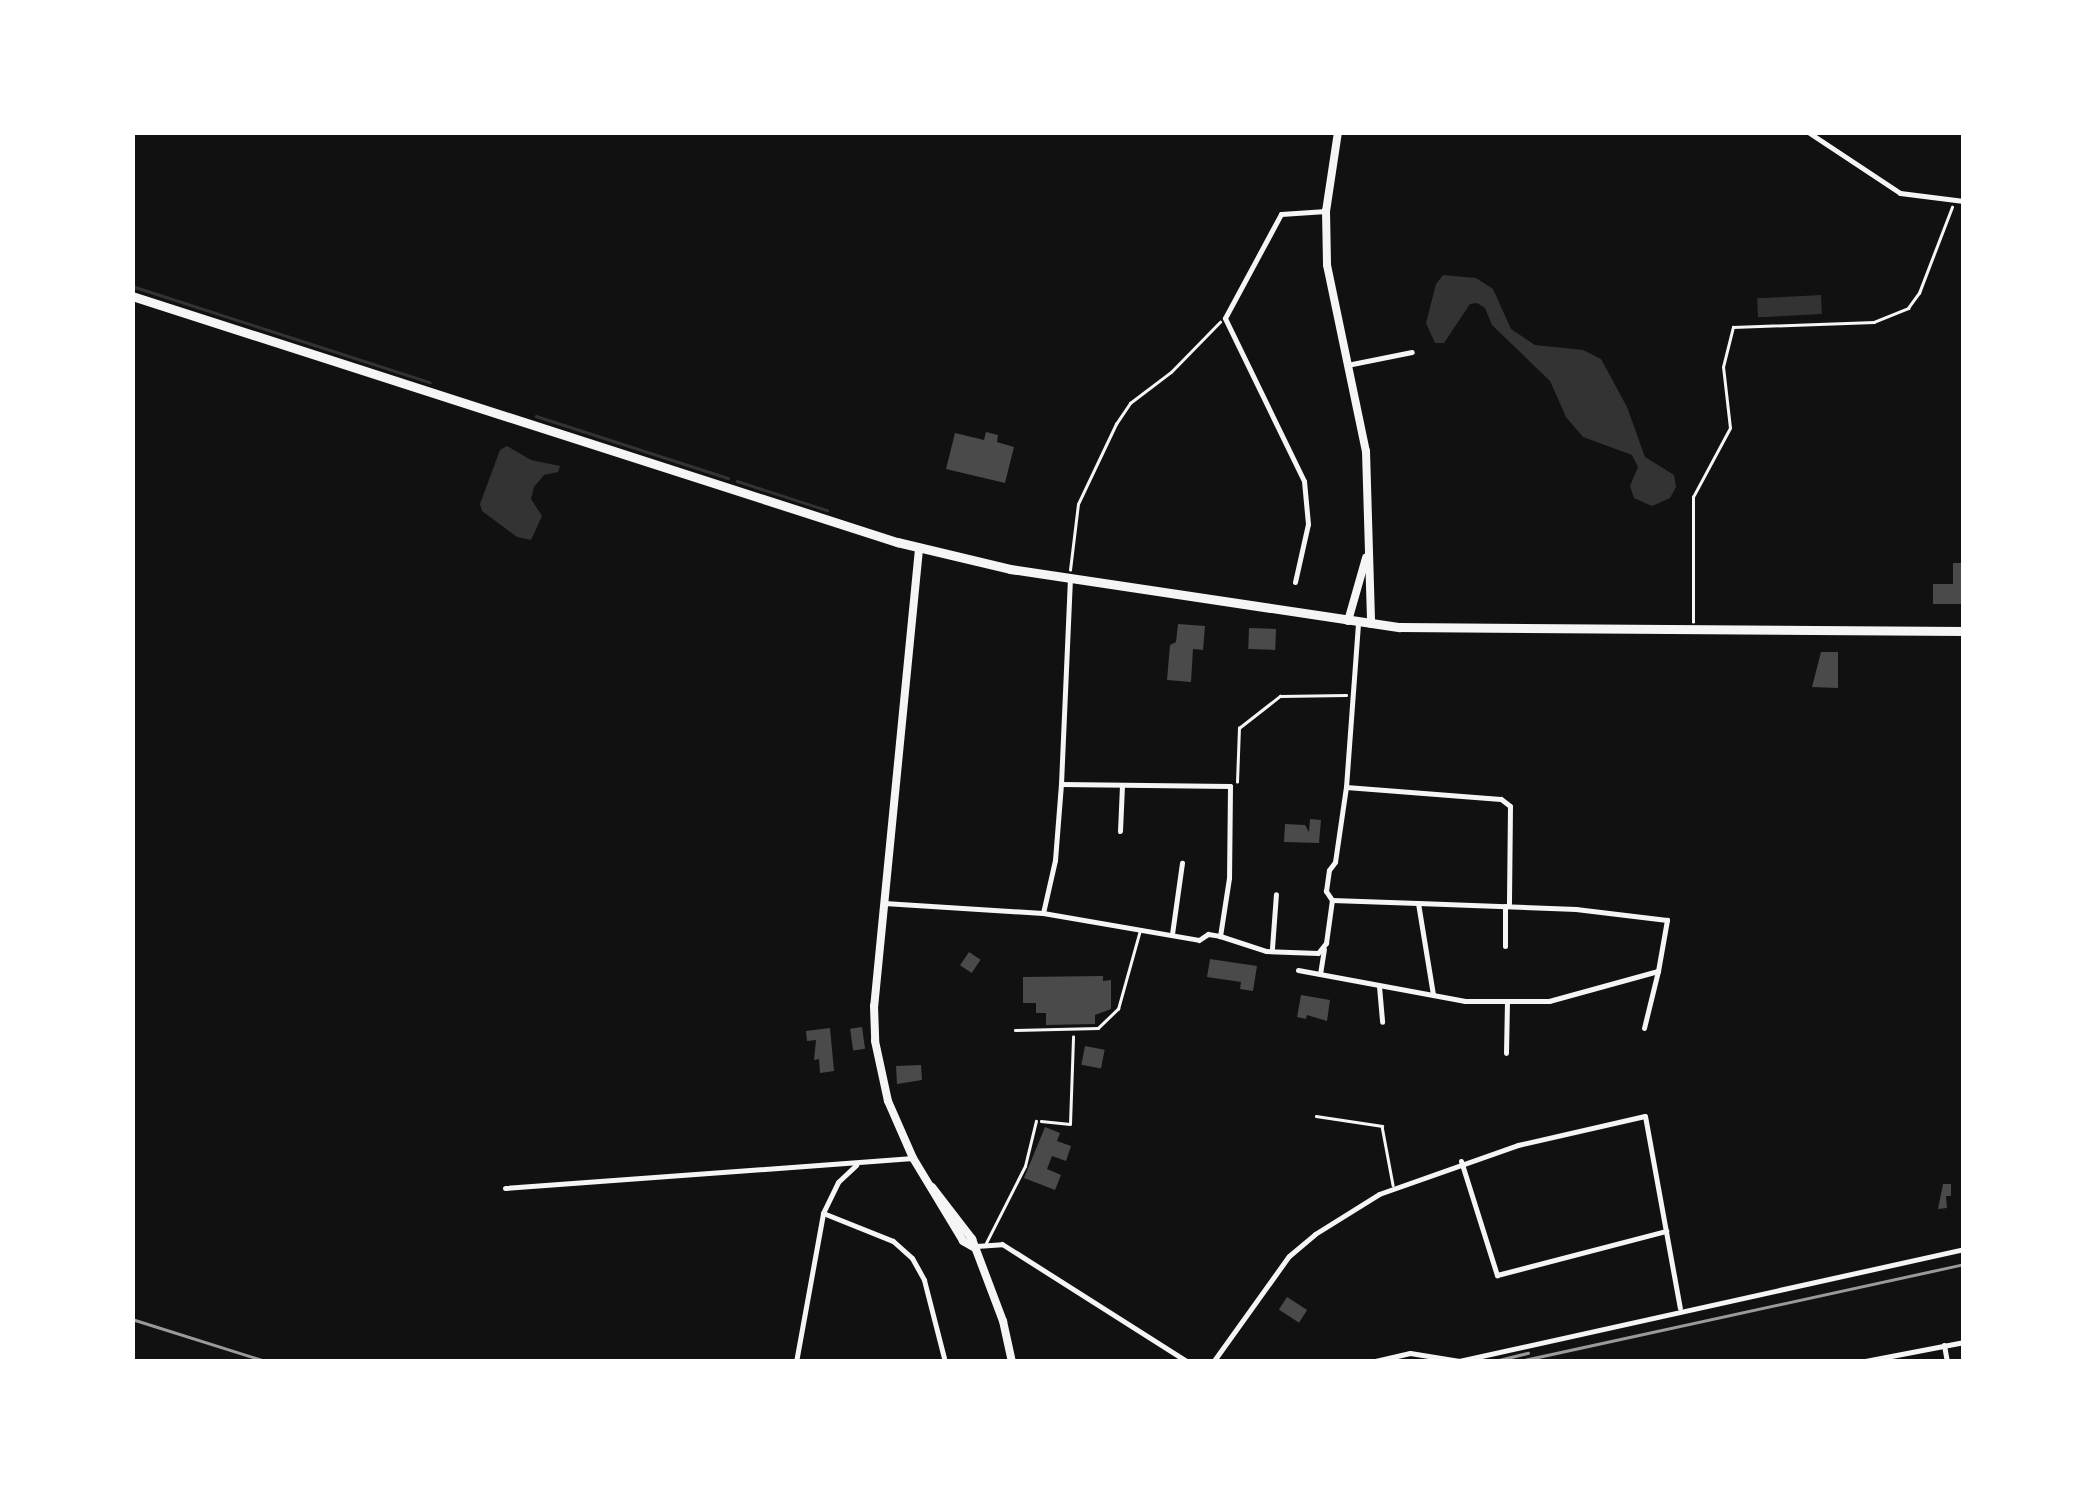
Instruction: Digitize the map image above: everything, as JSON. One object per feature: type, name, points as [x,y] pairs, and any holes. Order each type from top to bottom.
[{"type":"main road","points":[[1338,132],[1326,211],[1330,294],[1366,451],[1372,624]]},
{"type":"main road","points":[[132,296],[920,548],[1070,579],[1353,622],[1441,630],[1964,630]]},
{"type":"main road","points":[[920,548],[874,1006],[876,1056],[888,1101],[913,1158],[964,1241],[973,1247],[995,1296],[1012,1362]]},
{"type":"main road","points":[[1353,622],[1368,549]]},
{"type":"street","points":[[1808,132],[1900,193],[1964,202]]},
{"type":"street","points":[[1296,582],[1308,524],[1304,481],[1225,318],[1280,214],[1326,211]]},
{"type":"street","points":[[1346,365],[1412,352]]},
{"type":"street","points":[[1043,913],[1055,860],[1070,579]]},
{"type":"street","points":[[1320,974],[1332,900],[1326,891],[1329,870],[1335,862],[1346,786],[1353,622]]},
{"type":"street","points":[[1061,784],[1230,786],[1229,878],[1220,936]]},
{"type":"street","points":[[1120,831],[1122,785]]},
{"type":"street","points":[[1346,786],[1501,799],[1510,806],[1505,946]]},
{"type":"street","points":[[1172,935],[1182,863]]},
{"type":"street","points":[[1272,948],[1276,894]]},
{"type":"street","points":[[1332,900],[1507,906],[1667,920],[1644,1028]]},
{"type":"street","points":[[1418,903],[1432,995]]},
{"type":"street","points":[[884,904],[1043,913],[1198,940],[1208,934],[1240,940],[1246,947],[1311,955],[1324,949]]},
{"type":"street","points":[[1311,955],[1302,971],[1432,995],[1507,1004],[1592,993],[1658,971]]},
{"type":"street","points":[[1379,986],[1382,1022]]},
{"type":"street","points":[[1506,1053],[1507,1004]]},
{"type":"street","points":[[1213,1362],[1289,1256],[1331,1223],[1394,1186],[1562,1132],[1645,1116],[1680,1308]]},
{"type":"street","points":[[505,1188],[913,1158]]},
{"type":"street","points":[[1462,1161],[1497,1274],[1666,1231]]},
{"type":"street","points":[[796,1362],[823,1212],[838,1182],[858,1163]]},
{"type":"street","points":[[823,1212],[894,1241],[912,1258],[924,1280],[946,1362]]},
{"type":"street","points":[[973,1247],[986,1242],[1002,1244],[1188,1362]]},
{"type":"street","points":[[1371,1362],[1410,1354],[1459,1361],[1671,1315],[1680,1308],[1964,1248]]},
{"type":"street","points":[[1860,1362],[1964,1342]]},
{"type":"street","points":[[1944,1345],[1947,1362]]},
{"type":"lane","points":[[1015,1030],[1098,1028],[1118,1009],[1140,928]]},
{"type":"lane","points":[[1316,1116],[1382,1126],[1394,1186]]},
{"type":"lane","points":[[986,1242],[1025,1166],[1036,1121]]},
{"type":"path","points":[[1692,631],[1693,497],[1730,428],[1723,367],[1732,328],[1874,322],[1908,308],[1919,292],[1954,201]]},
{"type":"path","points":[[1070,579],[1078,504],[1116,424],[1130,403],[1171,372],[1225,318]]},
{"type":"path","points":[[1230,786],[1236,786],[1238,774],[1239,728],[1280,696],[1352,695]]},
{"type":"path","points":[[1036,1121],[1070,1124],[1073,1030]]},
{"type":"shaded area","points":[[1443,275],[1476,278],[1493,289],[1511,329],[1535,345],[1583,350],[1601,359],[1627,407],[1645,457],[1674,475],[1676,487],[1670,498],[1652,506],[1634,498],[1630,486],[1638,467],[1632,455],[1583,437],[1566,417],[1550,381],[1492,325],[1485,308],[1470,304],[1444,343],[1435,343],[1426,323],[1436,284]]},
{"type":"shaded area","points":[[1821,295],[1822,314],[1758,317],[1757,298]]},
{"type":"shaded area","points":[[507,446],[531,460],[560,466],[558,472],[544,475],[534,487],[531,499],[542,516],[531,540],[517,537],[482,511],[480,504],[500,450]]},
{"type":"building","points":[[986,432],[998,435],[997,442],[1014,447],[1005,483],[946,469],[955,433],[984,440]]},
{"type":"building","points":[[1953,563],[1964,563],[1964,604],[1933,604],[1933,584],[1953,584]]},
{"type":"building","points":[[1178,624],[1205,626],[1203,650],[1193,649],[1191,682],[1167,680],[1170,645],[1176,642]]},
{"type":"building","points":[[1249,628],[1276,629],[1275,650],[1248,649]]},
{"type":"building","points":[[1821,652],[1838,652],[1838,688],[1812,687]]},
{"type":"building","points":[[1310,819],[1321,820],[1319,843],[1284,842],[1285,824],[1305,825],[1309,832]]},
{"type":"building","points":[[969,952],[981,960],[972,973],[960,965]]},
{"type":"building","points":[[1210,959],[1257,966],[1253,991],[1240,989],[1241,982],[1207,977]]},
{"type":"building","points":[[1103,976],[1103,981],[1111,980],[1111,1009],[1095,1015],[1095,1024],[1046,1025],[1046,1013],[1036,1013],[1036,1003],[1023,1003],[1023,977]]},
{"type":"building","points":[[1301,995],[1330,1000],[1327,1021],[1307,1015],[1306,1019],[1297,1017]]},
{"type":"building","points":[[862,1027],[865,1049],[853,1050],[850,1029]]},
{"type":"building","points":[[830,1028],[834,1071],[820,1073],[819,1059],[814,1060],[816,1040],[807,1041],[806,1031]]},
{"type":"building","points":[[1085,1046],[1105,1050],[1101,1068],[1081,1065]]},
{"type":"building","points":[[921,1065],[922,1080],[897,1084],[896,1066]]},
{"type":"building","points":[[1045,1127],[1060,1133],[1057,1141],[1071,1146],[1066,1161],[1052,1156],[1047,1169],[1061,1175],[1055,1190],[1024,1178]]},
{"type":"building","points":[[1943,1184],[1951,1184],[1951,1196],[1946,1196],[1947,1208],[1938,1209]]},
{"type":"building","points":[[1287,1297],[1307,1310],[1299,1323],[1279,1310]]},
{"type":"waterway","points":[[132,286],[430,382]]},
{"type":"waterway","points":[[536,416],[728,478]]},
{"type":"waterway","points":[[737,481],[827,510]]},
{"type":"railway","points":[[1515,1362],[1964,1264]]},
{"type":"railway","points":[[132,1319],[268,1362]]},
{"type":"railway","points":[[1491,1362],[1528,1353]]}]
